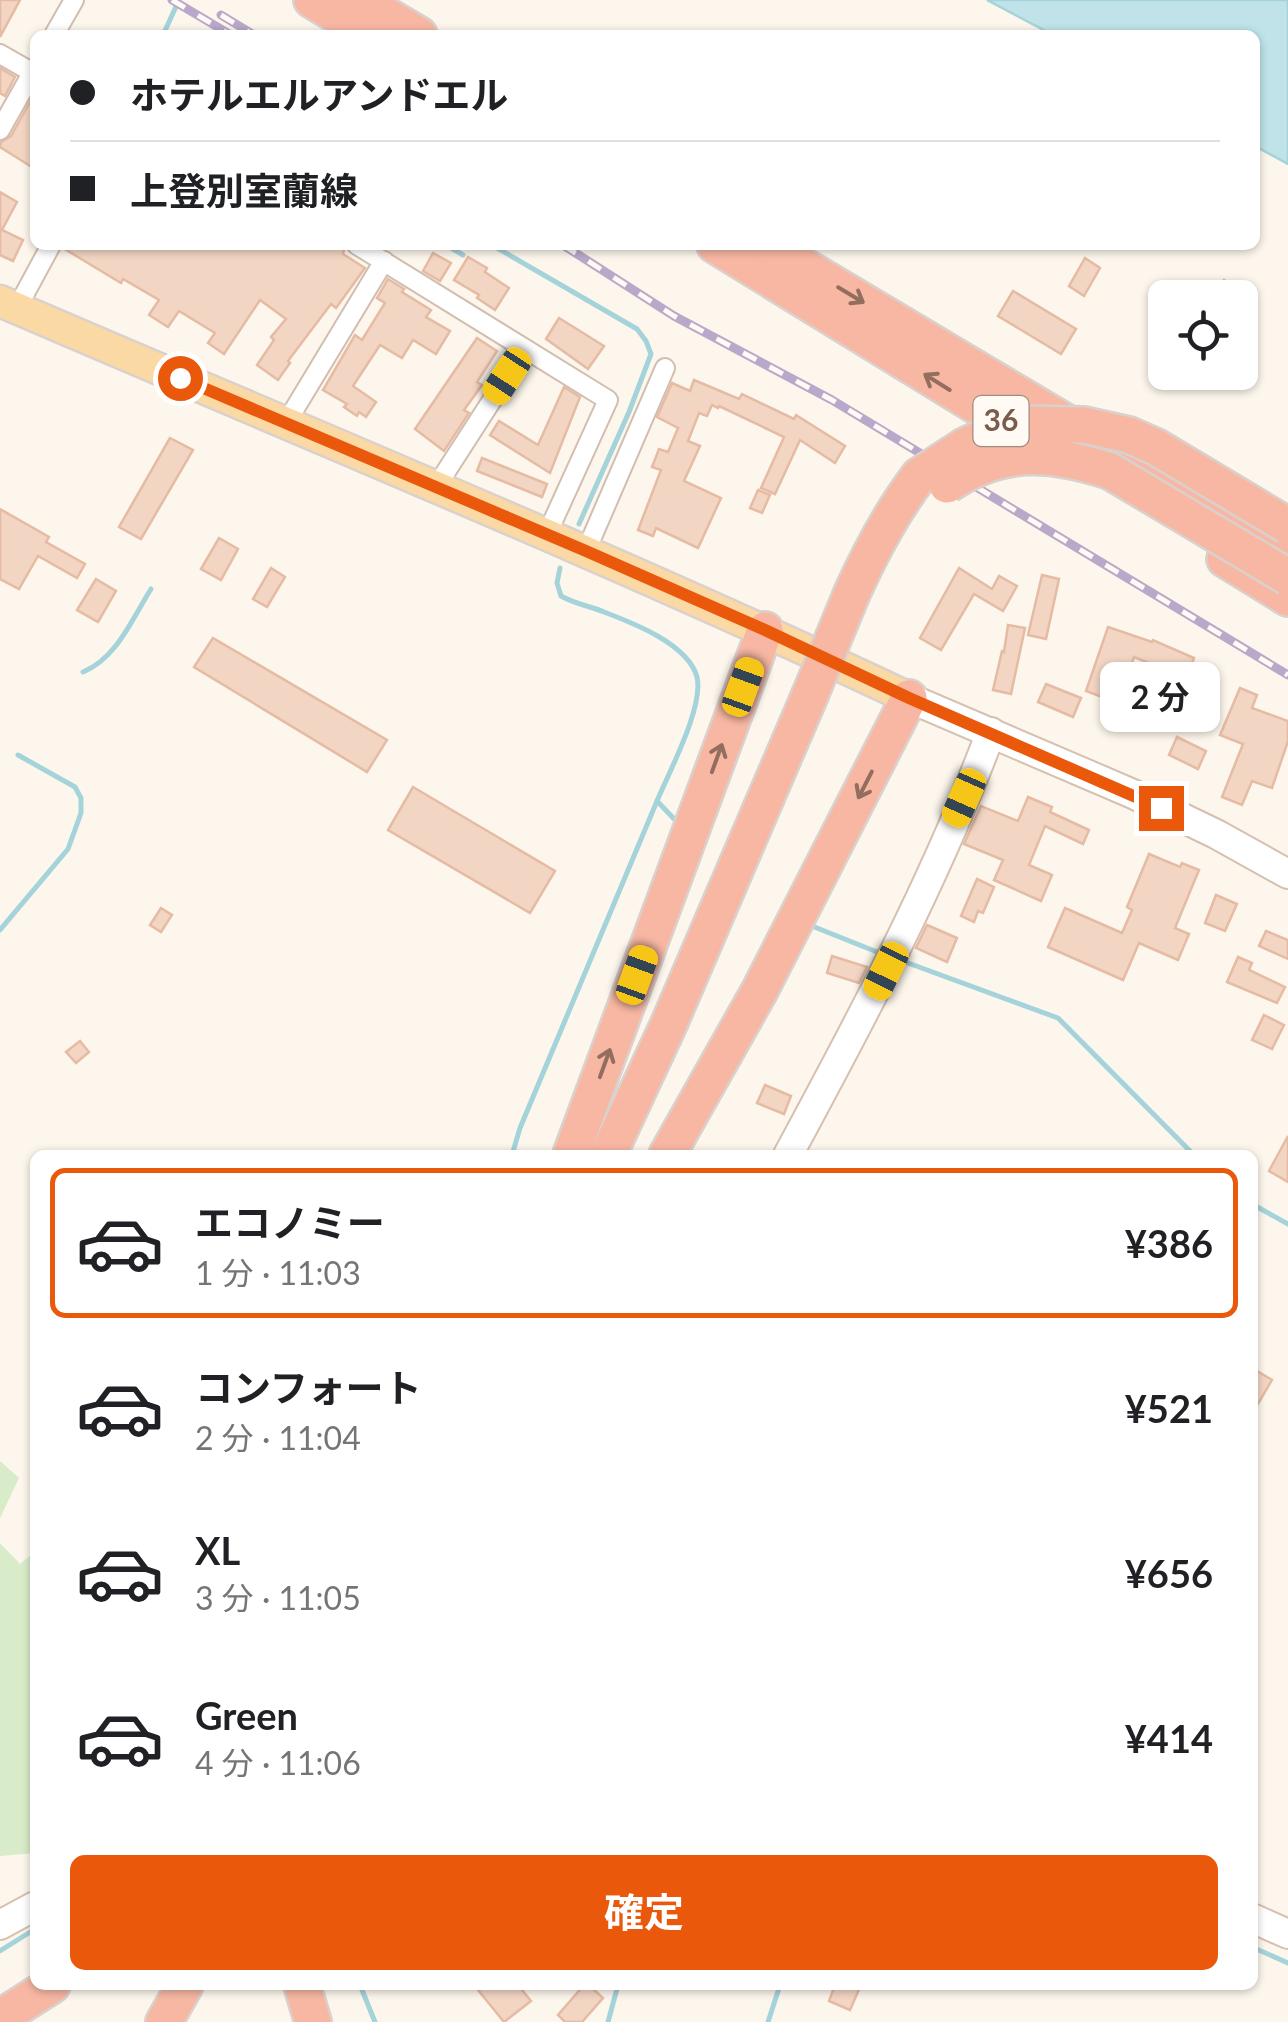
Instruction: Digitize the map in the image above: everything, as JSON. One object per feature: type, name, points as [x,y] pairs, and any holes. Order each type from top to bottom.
[{"type":"highway","points":[[312,0],[362,30]]},
{"type":"highway","points":[[360,0],[410,30]]},
{"type":"highway","name":"36","points":[[723,250],[1288,598]]},
{"type":"highway","name":"36","points":[[776,250],[1288,555]]},
{"type":"highway","points":[[926,486],[965,446],[989,434],[1023,424],[1084,425],[1129,435],[1156,447],[1288,526]]},
{"type":"highway","points":[[631,1150],[862,598],[878,537],[898,504],[926,486],[1009,457],[1040,456],[1083,462],[1110,471],[1288,577]]},
{"type":"highway","points":[[573,1150],[765,630]]},
{"type":"highway","points":[[671,1150],[760,990],[909,698]]},
{"type":"highway","points":[[610,1150],[819,699]]},
{"type":"highway","points":[[0,2018],[44,1990]]},
{"type":"highway","points":[[140,2022],[158,1990]]},
{"type":"highway","points":[[164,2022],[182,1990]]},
{"type":"highway","points":[[303,1990],[313,2022]]},
{"type":"main road","points":[[8,304],[765,630],[1183,818],[1288,874]]},
{"type":"main road","points":[[791,1150],[870,1005],[991,732]]},
{"type":"main road","points":[[0,1925],[30,1909]]},
{"type":"main road","points":[[1258,1921],[1288,1934]]},
{"type":"street","points":[[57,30],[74,0]]},
{"type":"street","points":[[0,54],[30,70]]},
{"type":"street","points":[[0,130],[30,79]]},
{"type":"street","points":[[8,304],[47,250]]},
{"type":"street","points":[[365,250],[608,400],[548,534]]},
{"type":"street","points":[[286,423],[384,262]]},
{"type":"street","points":[[436,487],[525,349]]},
{"type":"street","points":[[586,551],[665,368]]},
{"type":"green space","points":[[0,1461],[19,1478],[0,1518]]},
{"type":"green space","points":[[0,1543],[20,1564],[30,1556],[30,1853],[0,1856]]},
{"type":"water","points":[[987,0],[1288,0],[1288,164],[1260,149],[1260,30],[1044,30]]},
{"type":"building","points":[[0,0],[20,0],[0,37]]},
{"type":"building","points":[[0,68],[15,77],[5,96],[0,93]]},
{"type":"building","points":[[30,102],[30,166],[0,147],[11,136]]},
{"type":"building","points":[[0,192],[17,202],[2,230],[23,240],[13,261],[0,255]]},
{"type":"building","points":[[66,250],[344,250],[343,254],[365,268],[336,308],[331,304],[278,380],[257,365],[274,340],[271,337],[286,319],[260,300],[224,354],[208,343],[215,333],[179,311],[168,327],[149,315],[159,300],[123,279],[121,283]]},
{"type":"building","points":[[433,253],[451,263],[440,281],[423,271]]},
{"type":"building","points":[[468,257],[509,288],[495,310],[454,280]]},
{"type":"building","points":[[1085,258],[1100,268],[1084,296],[1069,286]]},
{"type":"building","points":[[388,279],[431,310],[426,317],[450,331],[436,354],[413,340],[402,358],[380,345],[353,386],[376,402],[366,417],[359,412],[357,416],[344,407],[347,404],[323,390],[355,335],[362,340],[385,303],[377,298]]},
{"type":"building","points":[[1013,291],[1076,329],[1061,354],[998,316]]},
{"type":"building","points":[[559,318],[604,346],[588,369],[546,339]]},
{"type":"building","points":[[477,338],[497,351],[477,382],[482,385],[464,410],[469,413],[444,451],[415,429]]},
{"type":"building","points":[[694,380],[739,399],[742,394],[794,419],[796,415],[845,446],[835,463],[800,440],[775,494],[761,488],[784,437],[719,406],[712,405],[707,416],[699,413],[688,441],[700,446],[684,481],[721,498],[698,548],[656,528],[653,536],[638,530],[661,470],[652,467],[659,449],[668,452],[678,428],[657,417],[672,383],[690,391]]},
{"type":"building","points":[[564,387],[580,397],[550,473],[490,435],[499,421],[538,445]]},
{"type":"building","points":[[170,438],[193,450],[141,539],[119,527]]},
{"type":"building","points":[[482,458],[547,484],[542,497],[477,471]]},
{"type":"building","points":[[758,490],[770,495],[762,513],[750,508]]},
{"type":"building","points":[[0,509],[49,537],[46,542],[85,564],[77,578],[38,556],[19,589],[0,579]]},
{"type":"building","points":[[219,538],[238,549],[221,580],[201,569]]},
{"type":"building","points":[[271,568],[285,577],[267,607],[253,599]]},
{"type":"building","points":[[959,568],[992,589],[999,576],[1017,586],[1003,611],[974,594],[941,650],[920,638]]},
{"type":"building","points":[[1042,575],[1059,579],[1046,639],[1028,635]]},
{"type":"building","points":[[96,579],[116,591],[98,622],[77,610]]},
{"type":"building","points":[[1008,625],[1025,628],[1011,694],[993,690]]},
{"type":"building","points":[[1108,627],[1153,640],[1194,658],[1186,678],[1134,657],[1118,703],[1086,691]]},
{"type":"building","points":[[213,638],[387,740],[367,772],[194,667]]},
{"type":"building","points":[[1046,684],[1081,698],[1073,717],[1038,702]]},
{"type":"building","points":[[1240,688],[1257,695],[1252,708],[1288,721],[1288,741],[1272,788],[1252,781],[1242,805],[1222,797],[1243,744],[1220,735]]},
{"type":"building","points":[[1177,737],[1206,751],[1198,769],[1169,755]]},
{"type":"building","points":[[413,787],[555,871],[530,913],[388,830]]},
{"type":"building","points":[[1028,797],[1089,830],[1083,844],[1045,826],[1029,865],[1052,875],[1041,901],[994,880],[1003,860],[964,844],[981,806],[1018,821]]},
{"type":"building","points":[[1149,854],[1199,870],[1175,928],[1189,934],[1178,960],[1139,943],[1123,980],[1048,947],[1065,908],[1122,933],[1132,910],[1127,907]]},
{"type":"building","points":[[977,879],[994,887],[983,913],[978,911],[974,922],[961,916]]},
{"type":"building","points":[[1216,895],[1237,904],[1225,931],[1205,923]]},
{"type":"building","points":[[161,908],[172,915],[161,932],[150,925]]},
{"type":"building","points":[[927,925],[957,938],[947,962],[916,948]]},
{"type":"building","points":[[1266,931],[1288,940],[1288,959],[1259,946]]},
{"type":"building","points":[[832,956],[867,967],[859,983],[827,973]]},
{"type":"building","points":[[1238,957],[1252,963],[1249,970],[1285,987],[1277,1003],[1227,982]]},
{"type":"building","points":[[1264,1015],[1284,1025],[1272,1049],[1252,1040]]},
{"type":"building","points":[[80,1041],[89,1052],[76,1063],[66,1052]]},
{"type":"building","points":[[765,1085],[791,1096],[784,1114],[757,1103]]},
{"type":"building","points":[[1288,1136],[1288,1182],[1269,1171]]},
{"type":"building","points":[[1258,1372],[1272,1380],[1258,1404]]},
{"type":"building","points":[[478,1990],[522,1990],[531,2001],[504,2022]]},
{"type":"building","points":[[580,1990],[594,1990],[603,1998],[582,2022],[565,2022],[558,2015]]},
{"type":"building","points":[[833,1990],[859,1990],[850,2010],[829,2001]]},
{"type":"waterway","points":[[165,30],[179,0]]},
{"type":"waterway","points":[[454,250],[463,255]]},
{"type":"waterway","points":[[501,250],[637,329],[651,354],[579,524]]},
{"type":"waterway","points":[[560,568],[557,583],[561,596],[644,629],[671,645],[692,665],[698,690],[695,705],[657,801],[677,822]]},
{"type":"waterway","points":[[83,672],[114,647],[151,589]]},
{"type":"waterway","points":[[0,930],[68,849],[81,813],[81,798],[75,787],[18,755]]},
{"type":"waterway","points":[[513,1150],[657,801]]},
{"type":"waterway","points":[[812,926],[882,954]]},
{"type":"waterway","points":[[908,963],[1058,1018],[1189,1150]]},
{"type":"waterway","points":[[1258,1207],[1288,1224]]},
{"type":"waterway","points":[[0,1951],[30,1932]]},
{"type":"waterway","points":[[1258,1950],[1288,1963]]},
{"type":"waterway","points":[[362,1990],[375,2022]]},
{"type":"waterway","points":[[608,2022],[617,1990]]},
{"type":"waterway","points":[[768,2022],[778,1990]]},
{"type":"railway","points":[[172,0],[223,30]]},
{"type":"railway","points":[[221,15],[246,30]]},
{"type":"railway","points":[[571,250],[674,316],[832,400],[1288,675]]},
{"type":"route","points":[[180,378],[586,551],[1161,808]]}]
